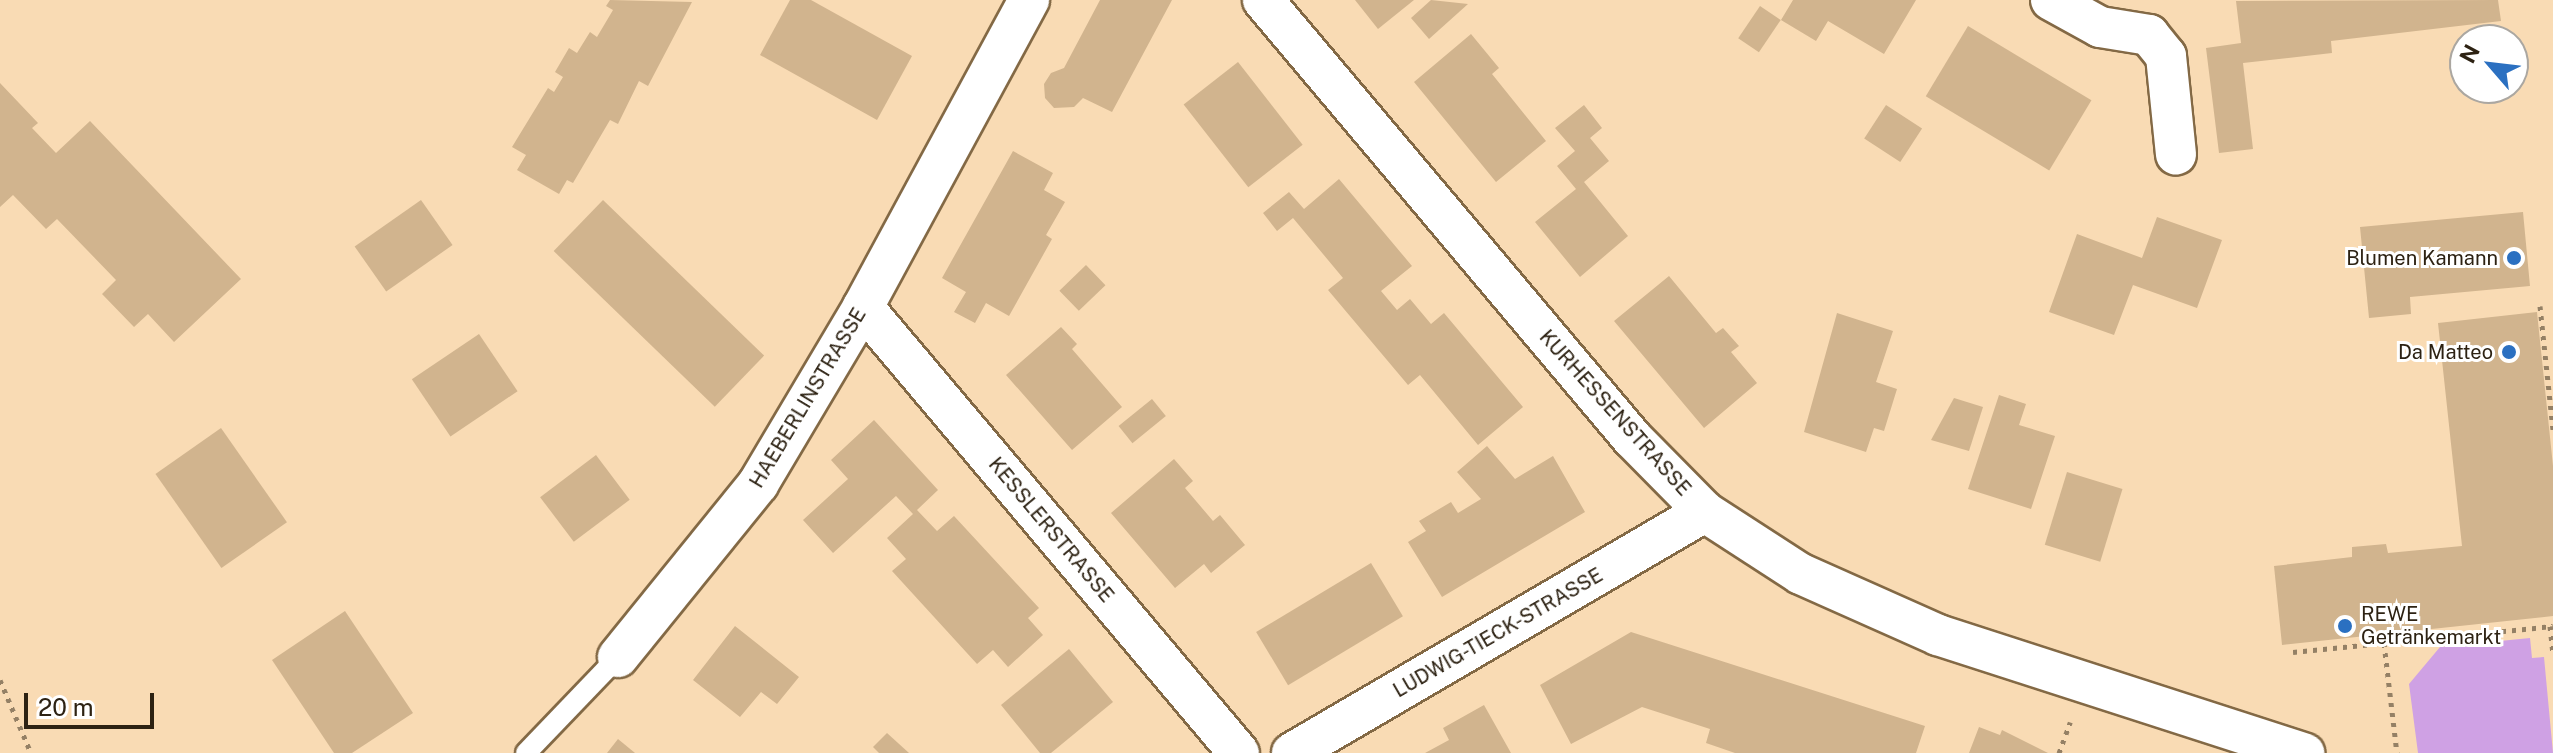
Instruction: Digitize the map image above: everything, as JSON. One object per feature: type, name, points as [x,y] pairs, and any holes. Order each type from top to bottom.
[{"type":"street","name":"HAEBERLINSTRASSE","points":[[618,657],[758,484],[863,307],[1029,0]]},
{"type":"street","name":"KURHESSENSTRASSE","points":[[1263,0],[1632,438],[1705,512],[1801,574],[1938,635],[2304,753]]},
{"type":"street","points":[[2051,0],[2100,27],[2149,35],[2166,56],[2176,154]]},
{"type":"street","name":"KESSLERSTRASSE","points":[[863,307],[1239,753]]},
{"type":"street","name":"LUDWIG-TIECK-STRASSE","points":[[1292,753],[1705,512]]},
{"type":"lane","name":"HAEBERLINSTRASSE","points":[[526,753],[618,657]]},
{"type":"path","points":[[2540,306],[2553,430]]},
{"type":"path","points":[[2293,652],[2551,626],[2553,655]]},
{"type":"path","points":[[2384,643],[2397,753]]},
{"type":"path","points":[[0,680],[31,753]]},
{"type":"path","points":[[2059,753],[2072,717]]},
{"type":"shaded area","points":[[2530,638],[2532,658],[2544,657],[2553,753],[2418,753],[2409,684],[2440,647]]},
{"type":"building","points":[[610,0],[692,2],[648,86],[639,81],[618,124],[610,120],[573,183],[567,180],[559,194],[517,170],[526,155],[512,147],[548,88],[554,92],[563,77],[555,72],[569,48],[577,53],[590,32],[597,37],[613,10],[606,6]]},
{"type":"building","points":[[790,0],[811,0],[912,56],[877,120],[760,55]]},
{"type":"building","points":[[1100,0],[1172,0],[1112,112],[1083,98],[1074,107],[1054,108],[1045,98],[1044,84],[1051,73],[1064,68]]},
{"type":"building","points":[[1355,0],[1414,0],[1378,29]]},
{"type":"building","points":[[1431,0],[1468,4],[1429,39],[1411,18]]},
{"type":"building","points":[[1793,0],[1916,0],[1884,54],[1828,21],[1816,41],[1781,20]]},
{"type":"building","points":[[2498,0],[2501,21],[2449,24],[2449,27],[2331,41],[2332,53],[2243,63],[2253,149],[2219,153],[2206,48],[2241,43],[2236,1]]},
{"type":"building","points":[[1760,6],[1781,20],[1759,52],[1738,38]]},
{"type":"building","points":[[1968,26],[2091,100],[2049,170],[1926,96]]},
{"type":"building","points":[[1471,34],[1499,68],[1492,74],[1546,141],[1496,182],[1414,82]]},
{"type":"building","points":[[1238,62],[1303,145],[1248,187],[1184,104]]},
{"type":"building","points":[[0,83],[38,123],[32,128],[56,153],[90,121],[241,279],[174,342],[148,314],[134,327],[102,294],[116,280],[57,219],[46,229],[13,195],[0,207]]},
{"type":"building","points":[[1584,105],[1602,128],[1590,138],[1609,161],[1584,182],[1628,236],[1580,277],[1535,222],[1576,189],[1557,166],[1575,151],[1555,128]]},
{"type":"building","points":[[1886,105],[1922,128],[1900,162],[1864,139]]},
{"type":"building","points":[[1013,151],[1053,173],[1044,190],[1065,202],[1046,235],[1052,239],[1009,316],[986,303],[975,323],[954,312],[966,292],[942,278]]},
{"type":"building","points":[[1339,179],[1412,266],[1381,291],[1397,310],[1410,299],[1431,324],[1444,313],[1523,407],[1478,445],[1420,375],[1408,385],[1328,290],[1343,278],[1293,218],[1277,231],[1263,213],[1289,192],[1304,209]]},
{"type":"building","points":[[421,200],[453,245],[386,292],[355,246]]},
{"type":"building","points":[[603,200],[764,356],[715,407],[554,251]]},
{"type":"building","points":[[2523,212],[2530,286],[2410,297],[2411,314],[2369,318],[2360,227]]},
{"type":"building","points":[[2157,217],[2222,240],[2197,308],[2133,285],[2114,335],[2049,312],[2077,234],[2142,258]]},
{"type":"building","points":[[1086,265],[1105,285],[1079,311],[1059,291]]},
{"type":"building","points":[[1669,276],[1716,333],[1723,328],[1739,346],[1731,352],[1757,383],[1704,428],[1614,321]]},
{"type":"building","points":[[2537,312],[2553,466],[2553,616],[2282,645],[2274,566],[2352,557],[2352,547],[2386,544],[2388,553],[2462,546],[2438,323]]},
{"type":"building","points":[[1837,313],[1893,331],[1876,382],[1897,389],[1884,431],[1874,428],[1866,452],[1804,432]]},
{"type":"building","points":[[1061,327],[1077,344],[1072,349],[1122,407],[1072,450],[1006,375]]},
{"type":"building","points":[[479,334],[518,391],[450,436],[412,379]]},
{"type":"building","points":[[1999,395],[2026,404],[2019,425],[2055,436],[2031,509],[1968,489]]},
{"type":"building","points":[[1954,398],[1983,407],[1969,451],[1931,440]]},
{"type":"building","points":[[1152,399],[1166,416],[1132,443],[1119,426]]},
{"type":"building","points":[[874,420],[938,490],[917,510],[937,531],[954,516],[1039,608],[1028,618],[1043,635],[1008,667],[993,650],[977,664],[892,571],[906,559],[887,538],[913,514],[896,496],[833,553],[803,520],[848,479],[831,460]]},
{"type":"building","points":[[221,428],[287,522],[221,568],[155,474]]},
{"type":"building","points":[[1487,446],[1515,479],[1553,456],[1585,512],[1442,597],[1408,542],[1426,531],[1419,521],[1451,502],[1458,513],[1481,499],[1457,472]]},
{"type":"building","points":[[596,455],[630,500],[574,542],[540,497]]},
{"type":"building","points":[[1174,459],[1193,481],[1185,488],[1213,521],[1220,515],[1245,545],[1211,573],[1204,564],[1175,588],[1111,513]]},
{"type":"building","points":[[2067,472],[2122,489],[2100,562],[2045,545]]},
{"type":"building","points":[[1371,563],[1403,616],[1288,685],[1256,632]]},
{"type":"building","points":[[345,611],[413,713],[352,753],[334,753],[272,660]]},
{"type":"building","points":[[735,626],[799,677],[777,704],[761,692],[740,717],[693,680]]},
{"type":"building","points":[[1631,632],[1925,726],[1916,753],[1735,753],[1706,743],[1710,729],[1642,707],[1571,744],[1540,685]]},
{"type":"building","points":[[1069,649],[1113,702],[1051,753],[1040,753],[1001,705]]},
{"type":"building","points":[[1484,705],[1511,753],[1425,753],[1449,740],[1443,728]]},
{"type":"building","points":[[1979,727],[2000,735],[2002,730],[2048,753],[1969,753]]},
{"type":"building","points":[[887,733],[909,753],[879,753],[873,747]]},
{"type":"building","points":[[618,739],[635,753],[607,753]]},
{"type":"place","name":"Blumen Kamann","points":[[2514,258]]},
{"type":"place","name":"Da Matteo","points":[[2509,352]]},
{"type":"place","name":"REWE Getränkemarkt","points":[[2345,626]]}]
